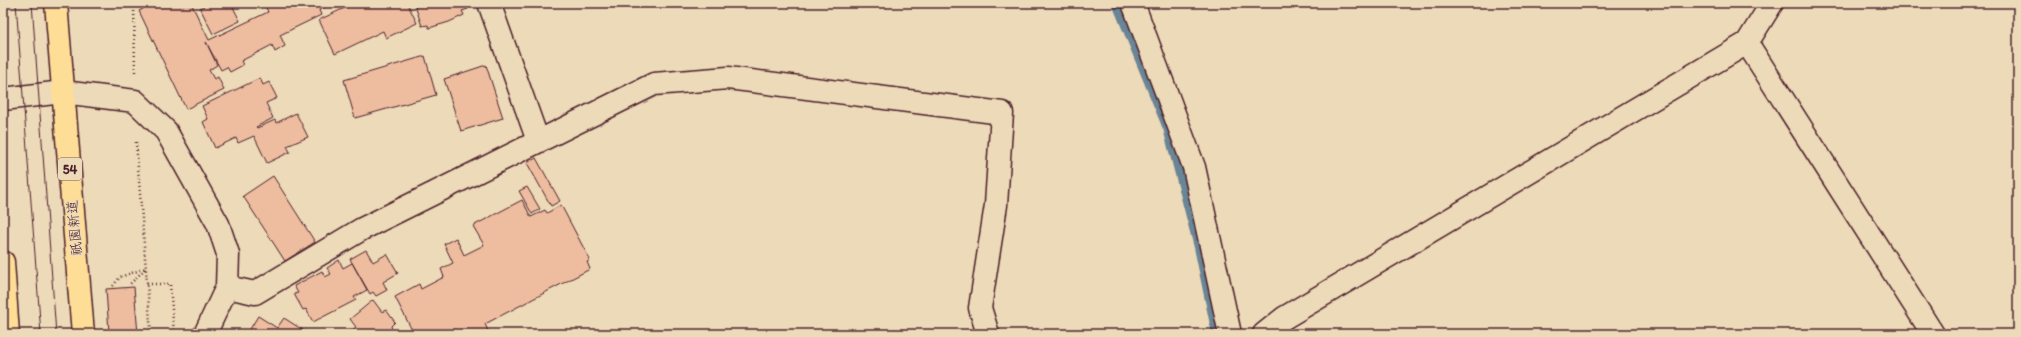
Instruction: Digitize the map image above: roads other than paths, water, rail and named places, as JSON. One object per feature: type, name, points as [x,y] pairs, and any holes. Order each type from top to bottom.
[{"type":"highway","name":"祇園新道","points":[[56,3],[83,334]]},
{"type":"highway","points":[[3,262],[8,334]]},
{"type":"street","points":[[489,3],[538,141]]},
{"type":"street","points":[[1133,3],[1194,167],[1230,334]]},
{"type":"street","points":[[1264,334],[1284,318],[1747,43],[1772,3]]},
{"type":"street","points":[[1747,43],[1933,334]]},
{"type":"street","points":[[228,287],[255,293],[362,229],[654,84],[728,78],[1002,113],[996,205],[980,308],[988,334]]},
{"type":"street","points":[[3,99],[64,92],[135,102],[166,131],[218,224],[228,254],[228,287],[205,334]]},
{"type":"waterway","points":[[1117,3],[1168,128],[1199,247],[1217,334]]},
{"type":"tram line","points":[[16,3],[41,334]]},
{"type":"tram line","points":[[32,3],[56,334]]}]
